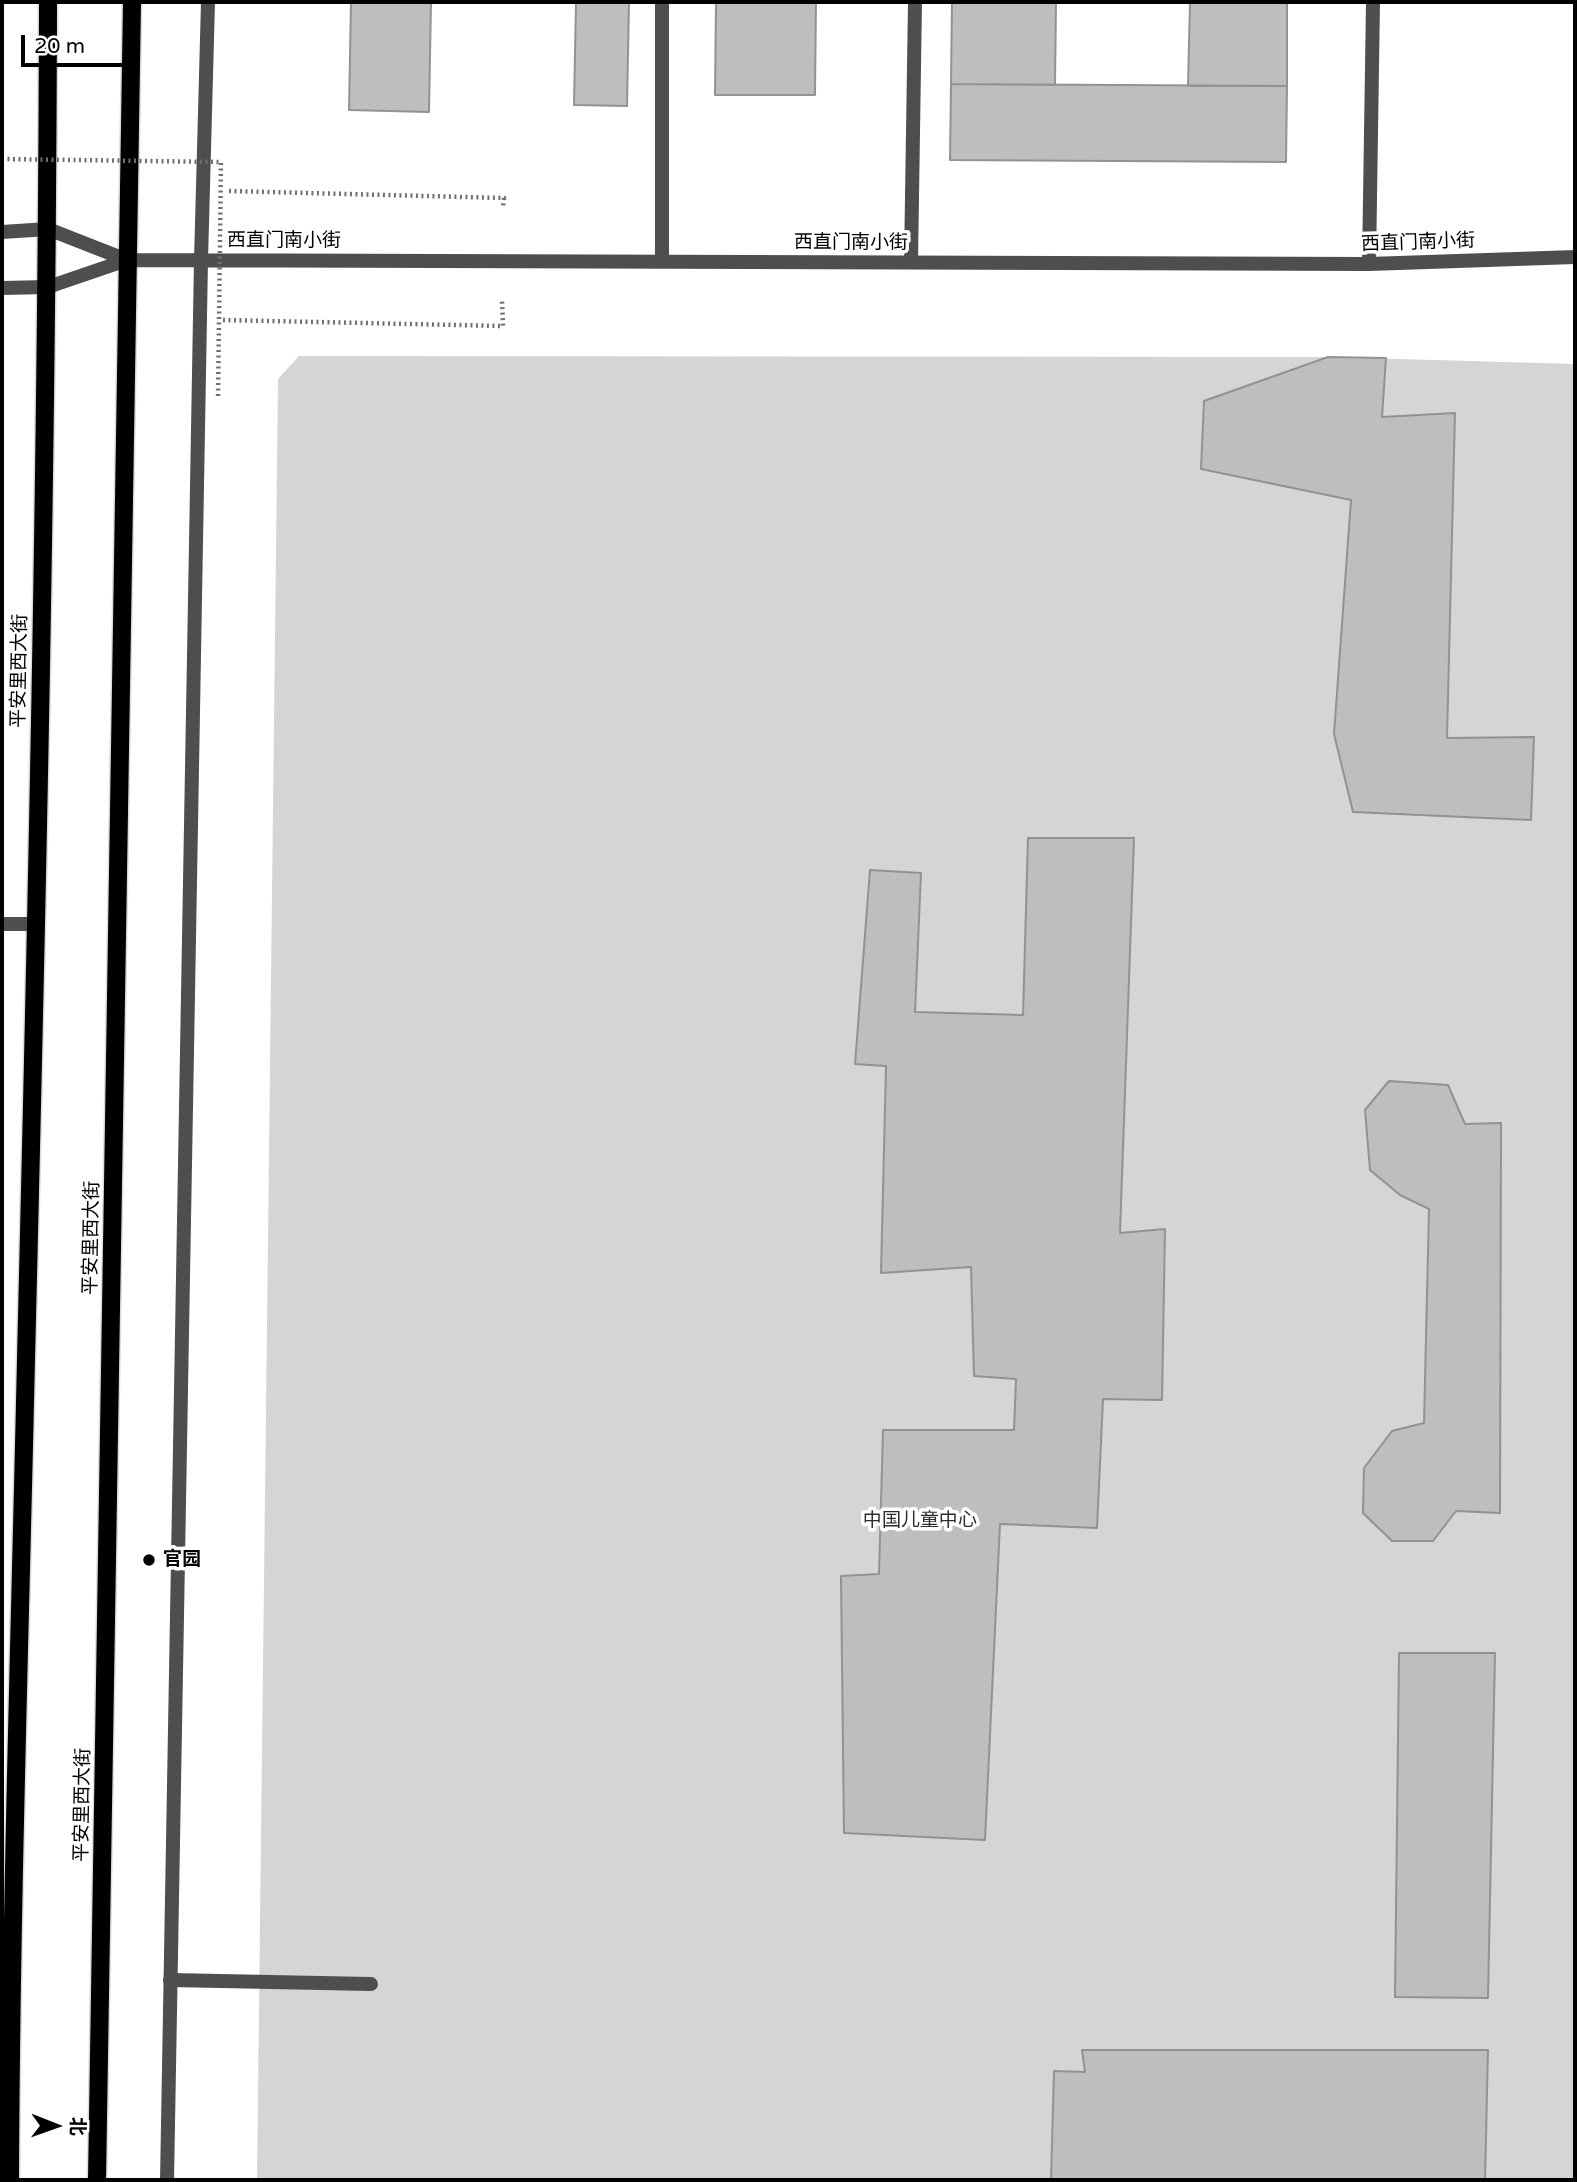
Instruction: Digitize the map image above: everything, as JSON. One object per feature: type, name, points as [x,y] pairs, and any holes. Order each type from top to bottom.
[{"type":"main road","name":"平安里西大街","points":[[10,2180],[6,1957],[36,923],[48,287],[48,2]]},
{"type":"main road","name":"平安里西大街","points":[[97,2180],[132,2]]},
{"type":"street","points":[[167,2180],[201,260],[208,2]]},
{"type":"street","points":[[662,2],[662,261]]},
{"type":"street","points":[[911,262],[915,2]]},
{"type":"street","points":[[1369,264],[1373,2]]},
{"type":"street","name":"西直门南小街","points":[[2,232],[48,229],[127,260]]},
{"type":"street","name":"西直门南小街","points":[[2,288],[48,287],[127,260],[1369,264],[1575,257]]},
{"type":"street","points":[[2,924],[36,923]]},
{"type":"street","points":[[170,1980],[370,1984]]},
{"type":"path","points":[[2,159],[221,163],[218,398]]},
{"type":"path","points":[[221,191],[504,198],[503,208]]},
{"type":"path","points":[[219,320],[503,326],[502,300]]},
{"type":"green space","name":"中国儿童中心","points":[[299,356],[1328,357],[1575,364],[1575,2180],[257,2180],[278,379]]},
{"type":"building","points":[[351,2],[431,2],[429,112],[349,110]]},
{"type":"building","points":[[576,2],[629,2],[627,106],[574,105]]},
{"type":"building","points":[[716,2],[816,2],[815,95],[715,95]]},
{"type":"building","points":[[952,2],[1056,2],[1055,85],[951,84]]},
{"type":"building","points":[[1190,2],[1287,2],[1287,86],[1188,86]]},
{"type":"building","points":[[951,84],[1287,86],[1286,162],[950,160]]},
{"type":"building","points":[[1328,357],[1386,358],[1382,417],[1455,413],[1447,738],[1534,737],[1531,820],[1353,812],[1334,734],[1351,500],[1201,469],[1204,401]]},
{"type":"building","points":[[1028,838],[1134,838],[1120,1233],[1165,1229],[1162,1400],[1103,1399],[1097,1528],[1000,1524],[985,1840],[844,1833],[841,1576],[879,1574],[883,1430],[1014,1430],[1016,1379],[974,1376],[971,1267],[881,1273],[886,1066],[855,1064],[870,870],[921,873],[915,1012],[1023,1015]]},
{"type":"building","points":[[1389,1081],[1448,1085],[1465,1124],[1501,1123],[1500,1513],[1456,1511],[1433,1541],[1392,1541],[1363,1513],[1364,1468],[1392,1431],[1424,1423],[1429,1209],[1400,1195],[1370,1170],[1365,1110]]},
{"type":"building","points":[[1399,1653],[1495,1653],[1488,1998],[1395,1997]]},
{"type":"building","points":[[1082,2050],[1488,2050],[1485,2180],[1051,2180],[1054,2071],[1085,2072]]},
{"type":"place","name":"官园","points":[[149,1560]]}]
